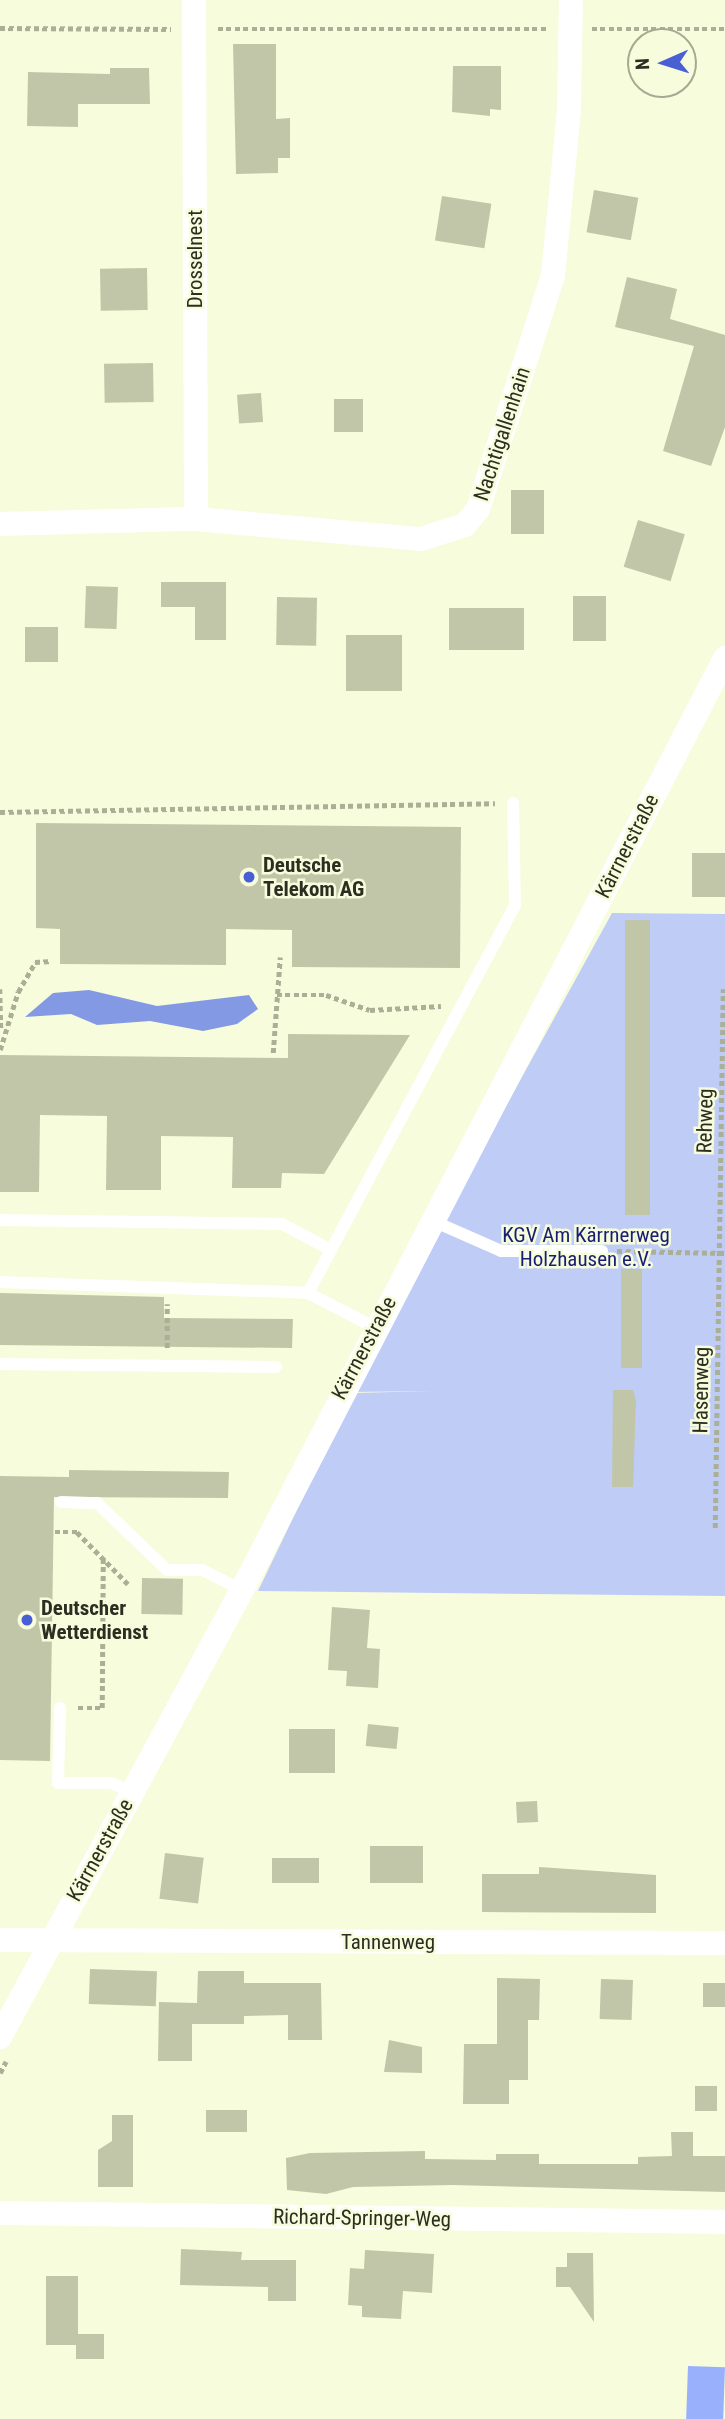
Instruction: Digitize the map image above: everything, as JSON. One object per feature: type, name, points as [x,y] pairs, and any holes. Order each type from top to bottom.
[{"type":"street","name":"Drosselnest","points":[[194,0],[196,519]]},
{"type":"street","name":"Nachtigallenhain","points":[[0,524],[196,519],[421,539],[465,525],[478,509],[553,276],[571,0]]},
{"type":"street","name":"Kärrnerstraße","points":[[0,2037],[242,1590],[373,1327],[433,1221],[725,658]]},
{"type":"street","name":"Tannenweg","points":[[0,1940],[725,1943]]},
{"type":"street","name":"Richard-Springer-Weg","points":[[0,2213],[725,2222]]},
{"type":"lane","points":[[308,1293],[515,906],[513,803]]},
{"type":"lane","points":[[0,1220],[282,1224],[331,1250]]},
{"type":"lane","points":[[433,1221],[501,1251],[602,1251]]},
{"type":"lane","points":[[0,1282],[308,1293],[373,1327]]},
{"type":"lane","points":[[0,1364],[276,1367]]},
{"type":"lane","points":[[61,1502],[97,1503],[166,1570],[202,1570],[242,1590]]},
{"type":"lane","points":[[60,1708],[58,1783],[111,1783],[132,1792]]},
{"type":"path","points":[[0,28],[725,29]]},
{"type":"path","points":[[0,812],[513,803]]},
{"type":"path","points":[[273,1053],[280,957]]},
{"type":"path","points":[[1,1034],[35,962],[52,961]]},
{"type":"path","points":[[0,989],[0,1049]]},
{"type":"path","name":"Rehweg","points":[[722,1253],[723,989]]},
{"type":"path","points":[[277,995],[326,995],[370,1010],[462,1004]]},
{"type":"path","points":[[602,1251],[722,1253]]},
{"type":"path","name":"Hasenweg","points":[[715,1528],[722,1253]]},
{"type":"path","points":[[166,1366],[167,1288]]},
{"type":"path","points":[[55,1532],[77,1532],[128,1584]]},
{"type":"path","points":[[60,1708],[103,1708],[103,1558]]},
{"type":"green space","name":"KGV Am Kärrnerweg Holzhausen e.V.","points":[[612,913],[725,914],[725,1596],[258,1591],[353,1393],[434,1391],[349,1392]]},
{"type":"shaded area","points":[[89,990],[157,1006],[249,995],[258,1009],[237,1024],[203,1031],[150,1021],[97,1025],[71,1014],[25,1017],[53,993]]},
{"type":"shaded area","points":[[688,2366],[725,2367],[723,2419],[686,2419]]},
{"type":"building","points":[[233,44],[276,44],[276,119],[290,118],[290,158],[278,158],[278,173],[236,174]]},
{"type":"building","points":[[453,66],[501,66],[501,110],[490,109],[490,116],[452,112]]},
{"type":"building","points":[[110,68],[149,68],[150,104],[78,104],[78,127],[27,126],[28,72],[110,74]]},
{"type":"building","points":[[594,190],[638,198],[631,240],[587,232]]},
{"type":"building","points":[[442,196],[491,204],[484,248],[435,240]]},
{"type":"building","points":[[147,268],[148,310],[101,311],[100,269]]},
{"type":"building","points":[[627,277],[677,289],[670,319],[725,335],[725,427],[711,466],[663,451],[694,346],[615,327]]},
{"type":"building","points":[[153,363],[154,402],[105,403],[104,364]]},
{"type":"building","points":[[261,393],[263,422],[239,424],[237,395]]},
{"type":"building","points":[[334,399],[363,399],[363,432],[334,432]]},
{"type":"building","points":[[511,490],[544,490],[544,534],[511,534]]},
{"type":"building","points":[[638,520],[685,534],[671,581],[624,567]]},
{"type":"building","points":[[161,582],[226,582],[226,640],[195,640],[195,607],[161,607]]},
{"type":"building","points":[[86,586],[118,587],[117,629],[85,628]]},
{"type":"building","points":[[573,596],[606,596],[606,641],[573,641]]},
{"type":"building","points":[[277,597],[317,598],[316,646],[276,645]]},
{"type":"building","points":[[449,608],[524,608],[524,650],[449,650]]},
{"type":"building","points":[[25,627],[58,627],[58,662],[25,662]]},
{"type":"building","points":[[346,635],[402,635],[402,691],[346,691]]},
{"type":"building","name":"Deutsche Telekom AG","points":[[36,823],[461,827],[460,968],[292,967],[292,930],[226,929],[226,965],[60,964],[60,929],[36,928]]},
{"type":"building","points":[[692,853],[725,853],[725,897],[692,897]]},
{"type":"building","points":[[625,920],[650,920],[650,1215],[625,1215]]},
{"type":"building","points":[[288,1034],[410,1035],[324,1174],[282,1173],[281,1188],[232,1188],[233,1137],[161,1136],[161,1190],[106,1190],[107,1116],[40,1115],[39,1192],[0,1192],[0,1055],[288,1058]]},
{"type":"building","points":[[621,1269],[642,1269],[642,1368],[621,1368]]},
{"type":"building","points":[[0,1293],[164,1297],[164,1318],[293,1319],[292,1348],[0,1345]]},
{"type":"building","points":[[613,1390],[633,1390],[636,1400],[633,1487],[612,1487]]},
{"type":"building","name":"Deutscher Wetterdienst","points":[[69,1470],[229,1472],[228,1498],[54,1497],[50,1761],[0,1760],[0,1476],[69,1477]]},
{"type":"building","points":[[142,1578],[183,1579],[182,1615],[141,1614]]},
{"type":"building","points":[[332,1607],[370,1610],[367,1648],[380,1649],[378,1688],[346,1686],[347,1671],[328,1670]]},
{"type":"building","points":[[368,1724],[399,1727],[397,1749],[366,1746]]},
{"type":"building","points":[[289,1729],[335,1729],[335,1773],[289,1773]]},
{"type":"building","points":[[537,1801],[538,1822],[517,1823],[516,1802]]},
{"type":"building","points":[[370,1846],[423,1846],[423,1883],[370,1883]]},
{"type":"building","points":[[165,1853],[204,1858],[198,1903],[159,1899]]},
{"type":"building","points":[[272,1858],[319,1858],[319,1883],[272,1883]]},
{"type":"building","points":[[539,1867],[656,1875],[656,1913],[482,1912],[482,1874],[539,1874]]},
{"type":"building","points":[[90,1969],[157,1971],[156,2006],[89,2004]]},
{"type":"building","points":[[198,1971],[244,1971],[244,1983],[321,1983],[322,2040],[288,2040],[288,2015],[244,2016],[244,2024],[192,2024],[192,2061],[158,2061],[159,2002],[197,2003]]},
{"type":"building","points":[[497,1978],[540,1979],[539,2020],[528,2020],[528,2080],[509,2080],[509,2104],[463,2104],[464,2044],[497,2044]]},
{"type":"building","points":[[601,1979],[633,1980],[632,2020],[600,2019]]},
{"type":"building","points":[[703,1983],[725,1983],[725,2007],[703,2007]]},
{"type":"building","points":[[389,2040],[422,2047],[422,2073],[384,2072]]},
{"type":"building","points":[[695,2086],[717,2086],[717,2111],[695,2111]]},
{"type":"building","points":[[206,2110],[247,2110],[247,2132],[206,2132]]},
{"type":"building","points":[[112,2115],[133,2115],[133,2187],[98,2187],[98,2150],[112,2141]]},
{"type":"building","points":[[671,2132],[693,2132],[693,2156],[725,2156],[725,2192],[453,2185],[353,2187],[326,2194],[287,2190],[286,2158],[310,2153],[425,2151],[425,2159],[496,2160],[496,2154],[539,2154],[539,2164],[638,2164],[638,2157],[672,2156]]},
{"type":"building","points":[[181,2249],[242,2252],[241,2260],[296,2260],[296,2301],[268,2301],[268,2287],[180,2285]]},
{"type":"building","points":[[365,2250],[434,2254],[432,2293],[403,2291],[401,2319],[362,2317],[362,2306],[348,2305],[350,2268],[364,2269]]},
{"type":"building","points":[[567,2253],[593,2253],[594,2322],[570,2287],[556,2287],[556,2267],[567,2267]]},
{"type":"building","points":[[46,2276],[78,2276],[78,2334],[104,2334],[104,2359],[76,2359],[76,2345],[46,2345]]},
{"type":"place","name":"Deutsche Telekom AG","points":[[249,877]]},
{"type":"place","name":"Deutscher Wetterdienst","points":[[27,1620]]}]
